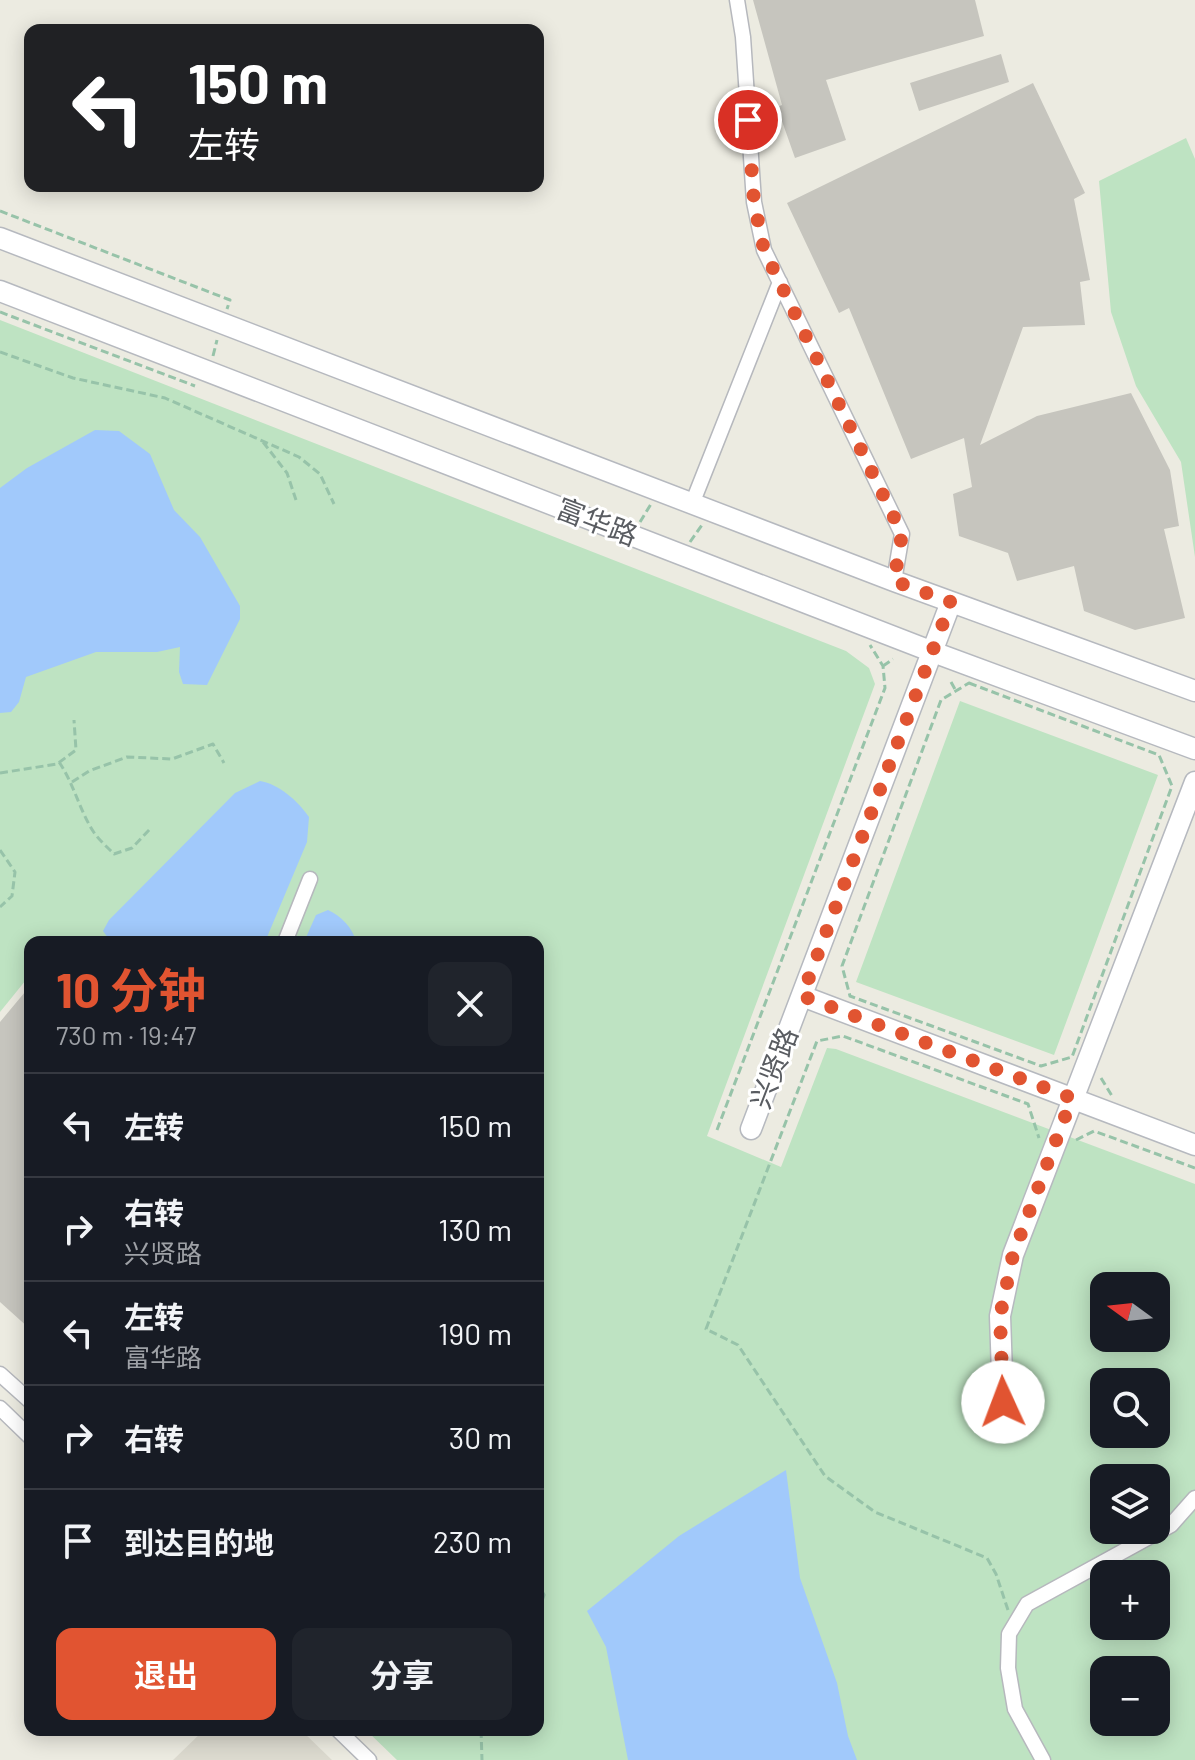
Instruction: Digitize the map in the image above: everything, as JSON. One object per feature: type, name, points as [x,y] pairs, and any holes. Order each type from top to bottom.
[{"type":"street","points":[[737,0],[743,37],[754,202],[764,250],[902,534],[894,581]]},
{"type":"street","name":"富华路","points":[[0,238],[700,511],[1195,691]]},
{"type":"street","points":[[700,511],[780,282]]},
{"type":"street","name":"富华路","points":[[0,291],[933,652],[1195,749]]},
{"type":"street","name":"兴贤路","points":[[751,1129],[951,602]]},
{"type":"street","points":[[1003,1402],[1000,1316],[1013,1255],[1195,782]]},
{"type":"street","points":[[287,936],[310,879]]},
{"type":"street","points":[[802,996],[1195,1145]]},
{"type":"street","points":[[0,1374],[24,1396]]},
{"type":"street","points":[[0,1408],[24,1431]]},
{"type":"street","points":[[1043,1760],[1015,1709],[1008,1668],[1009,1634],[1027,1604],[1171,1525],[1195,1498]]},
{"type":"street","points":[[344,1736],[369,1760]]},
{"type":"path","points":[[0,211],[230,300]]},
{"type":"path","points":[[0,312],[201,389]]},
{"type":"path","points":[[212,360],[218,334]]},
{"type":"path","points":[[0,352],[73,378],[165,398],[261,439],[299,457],[320,474],[334,504]]},
{"type":"path","points":[[261,439],[287,473],[296,500]]},
{"type":"path","points":[[640,522],[654,498]]},
{"type":"path","points":[[690,542],[700,511]]},
{"type":"path","points":[[717,1130],[885,688],[883,666],[868,642]]},
{"type":"path","points":[[883,666],[893,659]]},
{"type":"path","points":[[951,682],[956,691]]},
{"type":"path","points":[[969,683],[1159,755],[1172,786],[1072,1057],[1053,1064],[1041,1066],[850,996],[842,966],[941,700],[956,691],[969,683]]},
{"type":"path","points":[[0,773],[59,762],[76,750],[74,720]]},
{"type":"path","points":[[72,782],[89,771],[127,757],[172,759],[213,744],[224,763]]},
{"type":"path","points":[[59,762],[72,782],[79,806],[94,833],[114,854],[132,848],[151,828]]},
{"type":"path","points":[[0,850],[15,872],[12,896],[0,907]]},
{"type":"path","points":[[1009,1634],[1007,1603],[987,1558],[875,1512],[825,1476],[738,1345],[706,1329],[817,1041],[843,1036],[1028,1104],[1040,1137],[1034,1150]]},
{"type":"path","points":[[1098,1072],[1112,1097]]},
{"type":"path","points":[[1074,1141],[1094,1131],[1195,1168]]},
{"type":"path","points":[[481,1736],[482,1760]]},
{"type":"shaded area","points":[[198,1736],[307,1736],[332,1760],[173,1760]]},
{"type":"green space","points":[[1186,138],[1195,159],[1195,557],[1181,462],[1136,386],[1111,312],[1099,181]]},
{"type":"green space","points":[[0,320],[846,651],[869,668],[875,684],[707,1136],[781,1167],[827,1048],[1195,1184],[1195,1760],[397,1760],[372,1736],[544,1736],[544,936],[24,936],[24,982],[0,1012]]},
{"type":"green space","points":[[960,701],[1158,775],[1054,1055],[856,982]]},
{"type":"water","points":[[95,430],[119,431],[150,454],[174,510],[200,537],[240,606],[240,619],[207,685],[183,684],[179,672],[180,647],[157,652],[96,652],[26,677],[19,702],[11,712],[0,713],[0,488],[27,468]]},
{"type":"water","points":[[260,781],[288,794],[309,817],[307,842],[268,936],[107,936],[103,931],[109,920],[235,793]]},
{"type":"water","points":[[328,910],[346,923],[354,936],[307,936],[316,915]]},
{"type":"water","points":[[786,1470],[800,1578],[837,1683],[848,1736],[857,1760],[628,1760],[606,1647],[587,1611],[679,1536]]},
{"type":"building","points":[[753,0],[975,0],[984,36],[826,80],[846,140],[795,158],[777,107],[782,105]]},
{"type":"building","points":[[1001,54],[1009,82],[919,111],[910,83]]},
{"type":"building","points":[[1033,83],[1085,193],[1074,199],[1090,280],[1080,282],[1085,325],[1023,327],[980,445],[1037,416],[1131,393],[1170,470],[1179,526],[1164,529],[1185,618],[1135,630],[1084,611],[1074,566],[1017,581],[1008,553],[959,536],[953,494],[972,487],[964,438],[911,459],[849,308],[839,313],[787,203]]},
{"type":"building","points":[[24,993],[24,1324],[0,1302],[0,1022]]},
{"type":"route","points":[[748,120],[754,202],[764,250],[902,534],[894,581],[951,602],[802,996],[1072,1098],[1013,1255],[1000,1316],[1003,1402]]}]
